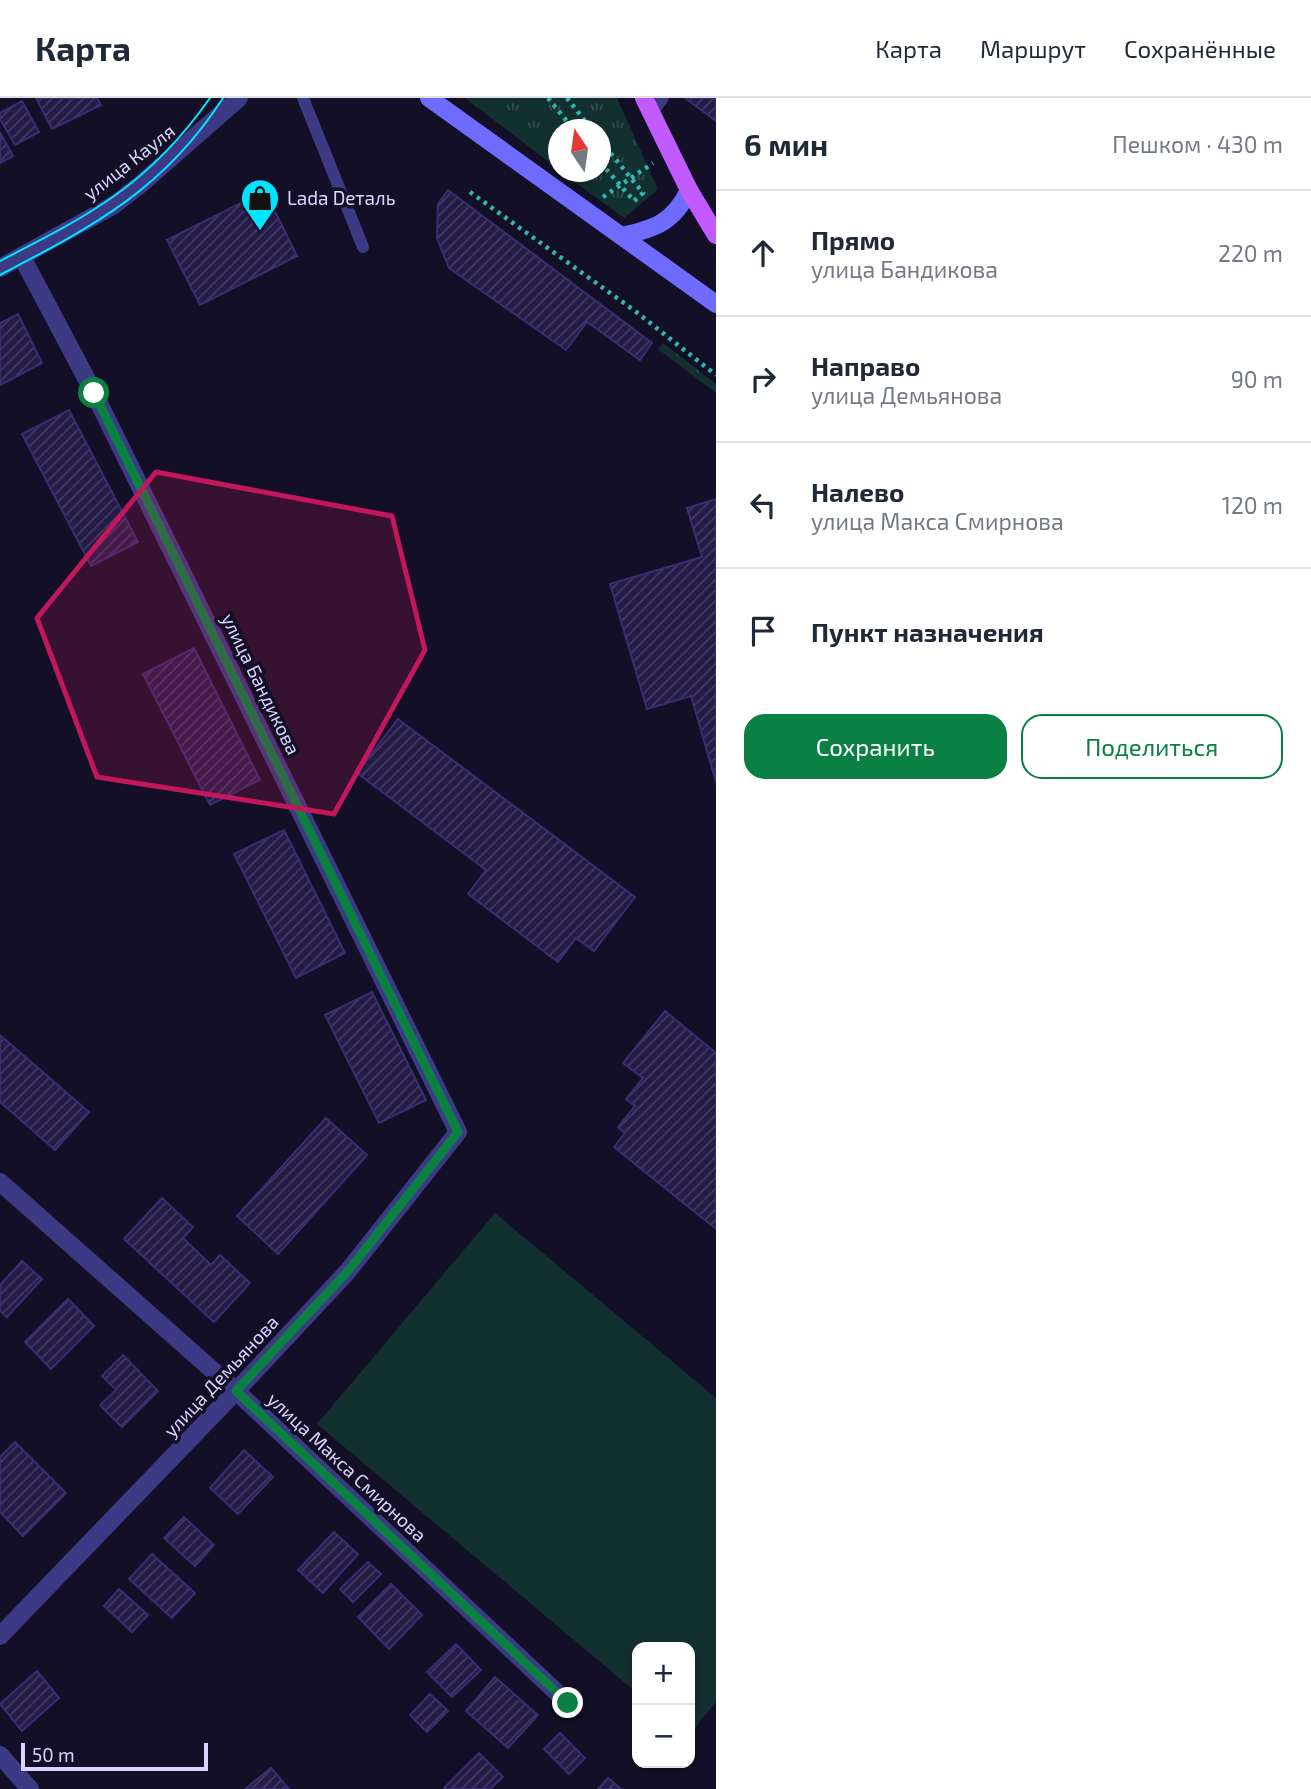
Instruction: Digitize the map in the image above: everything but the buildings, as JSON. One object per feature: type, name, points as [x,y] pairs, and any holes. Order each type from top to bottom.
[{"type":"main road","points":[[429,98],[716,304]]},
{"type":"main road","points":[[647,106],[688,190],[716,235]]},
{"type":"main road","points":[[621,236],[645,231],[666,220],[680,209],[688,190]]},
{"type":"street","name":"улица Кауля","points":[[0,268],[114,205],[239,98]]},
{"type":"street","name":"улица Бандикова","points":[[22,257],[94,393],[458,1132]]},
{"type":"street","name":"улица Демьянова","points":[[0,1636],[348,1271],[458,1132]]},
{"type":"street","name":"улица Макса Смирнова","points":[[0,1182],[236,1391],[568,1703]]},
{"type":"street","points":[[0,1755],[30,1789]]},
{"type":"lane","points":[[303,98],[363,247]]},
{"type":"lane","points":[[647,106],[663,98]]},
{"type":"path","points":[[548,98],[565,119]]},
{"type":"path","points":[[568,98],[584,119]]},
{"type":"path","points":[[586,211],[670,151]]},
{"type":"path","points":[[611,154],[643,193],[634,201],[611,175]]},
{"type":"path","points":[[470,192],[635,311],[716,375]]},
{"type":"highlighted area","points":[[156,472],[392,516],[425,650],[334,814],[97,777],[37,618]]},
{"type":"green space","points":[[465,98],[617,98],[658,189],[624,218],[575,182],[611,182],[611,119],[548,119],[548,161]]},
{"type":"green space","points":[[663,343],[716,384],[716,393],[658,349]]},
{"type":"green space","points":[[495,1213],[716,1398],[716,1702],[695,1728],[695,1642],[632,1642],[632,1689],[317,1424]]},
{"type":"tram line","points":[[0,261],[90,212],[141,175],[165,153],[210,98]]},
{"type":"tram line","points":[[0,275],[96,222],[151,182],[176,158],[223,98]]},
{"type":"place","name":"Lada Dеталь","points":[[260,232]]},
{"type":"route","points":[[94,393],[458,1132],[348,1271],[236,1391],[568,1703]]}]
